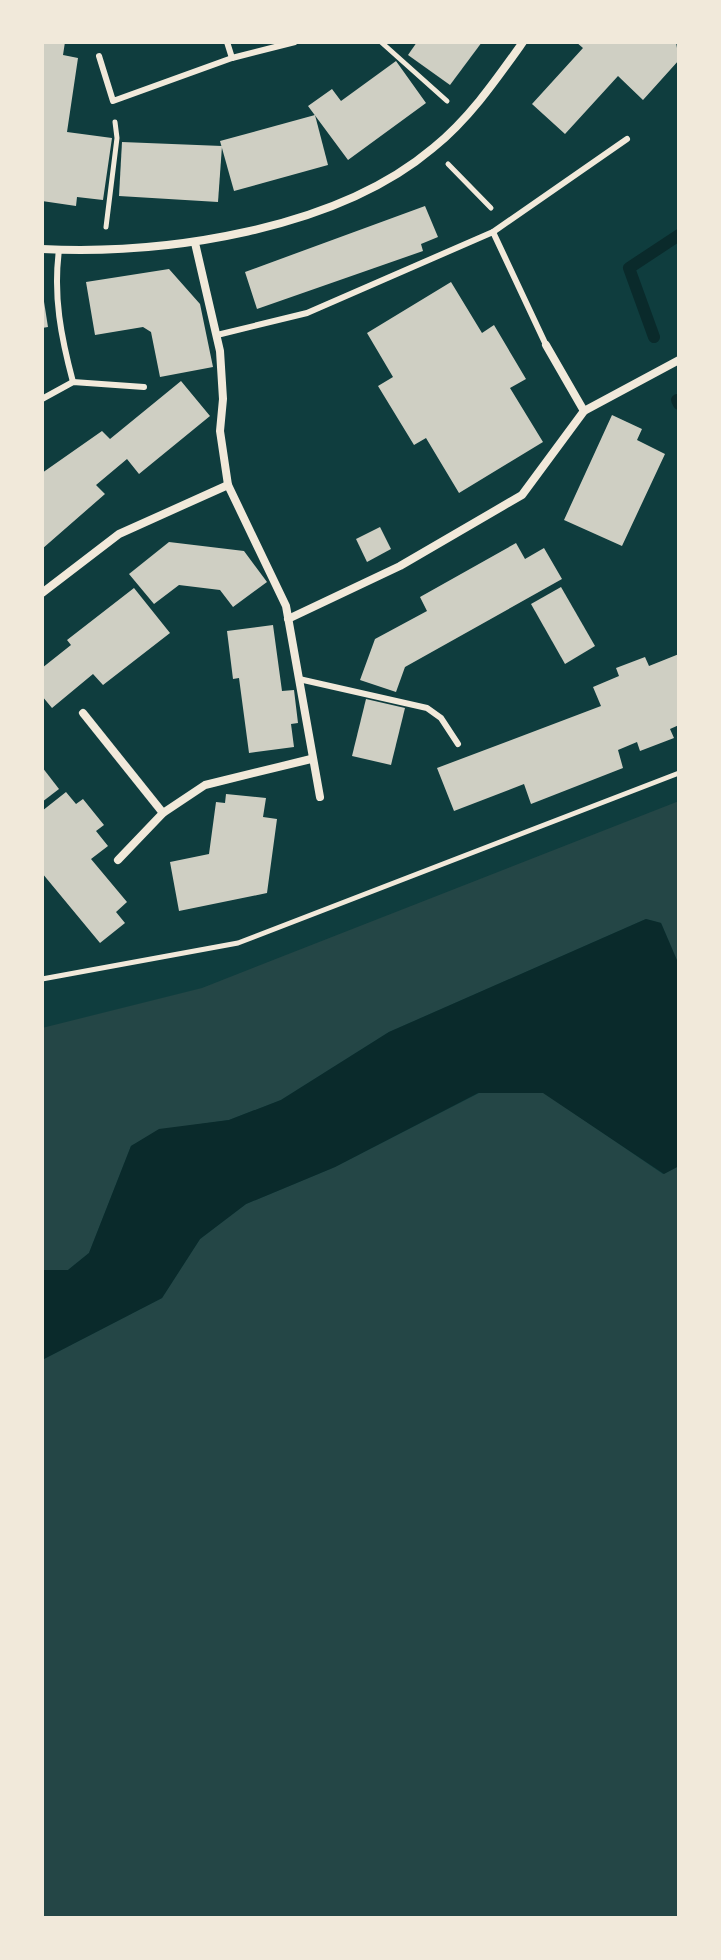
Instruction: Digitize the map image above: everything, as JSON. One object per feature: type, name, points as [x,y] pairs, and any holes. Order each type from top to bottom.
[{"type":"street","points":[[42,249],[105,252],[195,243],[359,196],[394,178],[433,149],[466,118],[523,42]]},
{"type":"street","points":[[195,243],[217,335],[223,377],[220,431],[228,485],[245,527],[281,593],[320,797]]},
{"type":"street","points":[[546,345],[584,411]]},
{"type":"street","points":[[288,619],[400,566],[522,495],[584,411],[679,360]]},
{"type":"street","points":[[42,593],[119,534],[228,485]]},
{"type":"street","points":[[83,713],[163,813]]},
{"type":"street","points":[[118,860],[163,813],[205,785],[225,777],[311,759]]},
{"type":"lane","points":[[227,42],[232,58]]},
{"type":"lane","points":[[99,56],[113,101],[232,58],[295,42]]},
{"type":"lane","points":[[217,335],[307,313],[493,232],[627,139]]},
{"type":"lane","points":[[493,232],[546,345]]},
{"type":"lane","points":[[59,250],[55,282],[61,337],[73,382]]},
{"type":"lane","points":[[42,399],[73,382],[144,387]]},
{"type":"lane","points":[[297,678],[427,708],[441,718],[458,744]]},
{"type":"path","points":[[381,42],[466,118]]},
{"type":"path","points":[[105,252],[117,138],[113,101]]},
{"type":"path","points":[[433,149],[506,223]]},
{"type":"path","points":[[42,979],[238,943],[679,773]]},
{"type":"shaded area","points":[[679,801],[679,965],[661,923],[646,919],[389,1032],[281,1100],[229,1120],[159,1130],[131,1146],[89,1253],[68,1270],[42,1270],[42,1028],[202,988]]},
{"type":"shaded area","points":[[646,919],[661,923],[679,965],[679,1166],[664,1174],[543,1093],[478,1093],[335,1167],[246,1204],[200,1239],[162,1298],[42,1360],[42,1270],[68,1270],[89,1253],[131,1146],[159,1129],[229,1120],[281,1100],[389,1032]]},
{"type":"shaded area","points":[[543,1092],[663,1174],[679,1166],[679,1918],[42,1918],[42,1360],[162,1298],[200,1239],[246,1204],[335,1167],[479,1093]]},
{"type":"building","points":[[42,42],[65,42],[63,55],[78,58],[67,132],[112,138],[103,200],[77,197],[76,206],[42,201]]},
{"type":"building","points":[[417,42],[482,42],[450,85],[408,55]]},
{"type":"building","points":[[576,42],[676,42],[679,60],[643,100],[618,76],[565,134],[532,104],[583,48]]},
{"type":"building","points":[[396,61],[426,103],[348,160],[308,106],[332,89],[341,101]]},
{"type":"building","points":[[315,115],[328,165],[234,191],[220,141]]},
{"type":"building","points":[[122,142],[222,146],[218,202],[119,196]]},
{"type":"building","points":[[425,206],[438,237],[421,244],[423,251],[257,309],[245,272]]},
{"type":"building","points":[[169,269],[200,304],[213,367],[160,377],[151,332],[143,327],[95,335],[86,282]]},
{"type":"building","points":[[451,282],[482,333],[494,325],[526,379],[510,388],[543,442],[459,493],[426,438],[414,445],[378,386],[393,377],[367,333]]},
{"type":"building","points":[[42,289],[48,327],[42,328]]},
{"type":"building","points":[[181,381],[210,416],[139,474],[127,459],[96,485],[105,494],[42,549],[42,473],[102,431],[110,439]]},
{"type":"building","points":[[612,415],[642,429],[637,440],[665,454],[622,546],[564,520]]},
{"type":"building","points":[[380,527],[391,549],[367,562],[356,539]]},
{"type":"building","points":[[169,542],[244,551],[267,582],[233,607],[220,590],[179,585],[154,604],[129,574]]},
{"type":"building","points":[[516,543],[525,559],[544,548],[562,579],[405,667],[396,692],[360,680],[375,639],[427,611],[420,597]]},
{"type":"building","points":[[561,587],[595,646],[565,664],[531,604]]},
{"type":"building","points":[[134,588],[170,633],[103,685],[93,674],[52,708],[42,696],[42,668],[71,645],[67,640]]},
{"type":"building","points":[[273,625],[282,691],[294,690],[298,723],[291,724],[294,747],[249,753],[239,678],[233,679],[227,631]]},
{"type":"building","points":[[679,654],[679,725],[670,729],[674,738],[640,751],[637,742],[618,750],[623,768],[531,804],[524,784],[454,811],[437,768],[601,706],[593,687],[619,676],[616,668],[645,657],[649,666]]},
{"type":"building","points":[[366,699],[405,708],[391,765],[352,756]]},
{"type":"building","points":[[42,767],[59,789],[42,802]]},
{"type":"building","points":[[66,792],[76,804],[83,799],[104,825],[96,831],[108,846],[91,859],[127,902],[116,912],[125,923],[100,943],[42,873],[42,811]]},
{"type":"building","points":[[226,794],[266,798],[263,817],[277,819],[267,893],[179,911],[170,862],[209,854],[216,802],[225,803]]},
{"type":"waterway","points":[[654,337],[629,268],[679,235]]},
{"type":"waterway","points":[[677,400],[679,404]]}]
